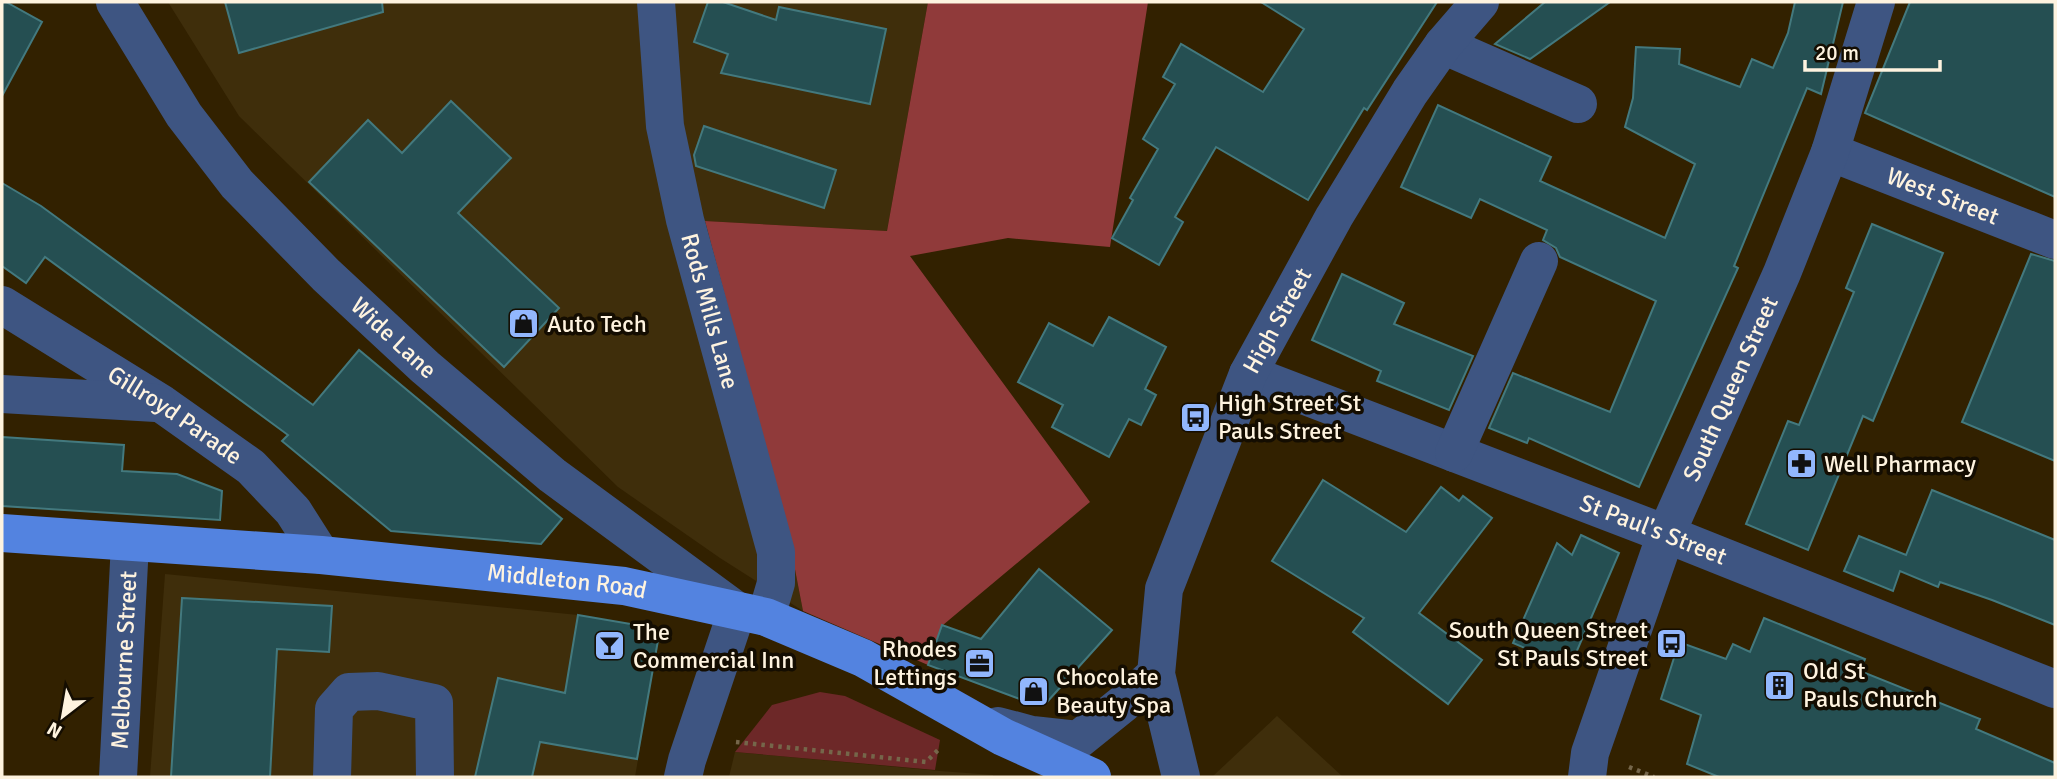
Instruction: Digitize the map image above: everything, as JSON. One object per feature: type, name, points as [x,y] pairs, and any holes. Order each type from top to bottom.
[{"type":"main road","name":"Middleton Road","points":[[2,534],[321,555],[624,586],[752,614],[863,658],[1003,737],[1092,777]]},
{"type":"street","name":"Wide Lane","points":[[116,2],[184,115],[237,184],[326,275],[425,367],[552,475],[752,614]]},
{"type":"street","name":"Rods Mills Lane","points":[[656,2],[665,126],[685,220],[776,552],[776,583],[752,614],[685,769]]},
{"type":"street","name":"High Street","points":[[1181,777],[1156,674],[1164,589],[1248,374],[1334,217],[1410,92],[1443,45],[1480,2]]},
{"type":"street","name":"South Queen Street","points":[[1587,777],[1590,752],[1666,534],[1782,273],[1830,152],[1876,2]]},
{"type":"street","points":[[1443,45],[1578,103]]},
{"type":"street","name":"West Street","points":[[1830,152],[2055,240]]},
{"type":"street","points":[[1454,453],[1539,261]]},
{"type":"street","name":"Gillroyd Parade","points":[[2,305],[162,404],[251,467],[293,511],[321,555]]},
{"type":"street","name":"St Paul's Street","points":[[1248,374],[1666,534],[2055,689]]},
{"type":"street","points":[[2,394],[162,404]]},
{"type":"street","name":"Melbourne Street","points":[[118,777],[130,542]]},
{"type":"street","points":[[973,719],[1032,735],[1078,740],[1156,674]]},
{"type":"street","points":[[332,777],[334,709],[349,692],[378,691],[434,703],[435,777]]},
{"type":"path","points":[[685,769],[730,741],[926,762],[973,719]]},
{"type":"shaded area","points":[[168,2],[928,2],[887,231],[705,221],[788,533],[803,611],[720,558],[618,487],[239,116]]},
{"type":"shaded area","points":[[928,2],[1148,2],[1110,247],[1008,238],[910,256],[1090,502],[943,625],[928,665],[803,611],[788,533],[705,221],[887,231]]},
{"type":"shaded area","points":[[165,574],[578,615],[660,629],[635,777],[150,777]]},
{"type":"shaded area","points":[[820,692],[845,696],[940,740],[935,770],[735,752],[772,705]]},
{"type":"shaded area","points":[[1277,716],[1343,777],[1212,777]]},
{"type":"shaded area","points":[[735,752],[993,775],[993,777],[729,777]]},
{"type":"building","points":[[2,2],[42,22],[2,96]]},
{"type":"building","points":[[225,2],[382,2],[383,12],[239,53]]},
{"type":"building","points":[[708,2],[723,2],[776,20],[779,7],[886,29],[870,104],[721,73],[728,54],[694,42]]},
{"type":"building","points":[[1261,2],[1437,2],[1367,110],[1364,108],[1308,200],[1216,147],[1175,217],[1183,222],[1159,265],[1112,238],[1133,200],[1130,198],[1158,149],[1143,139],[1175,84],[1163,77],[1181,44],[1263,92],[1304,29]]},
{"type":"building","points":[[1545,2],[1610,2],[1530,59],[1495,44]]},
{"type":"building","points":[[1795,2],[1843,2],[1821,94],[1807,88],[1734,266],[1738,268],[1639,487],[1529,438],[1527,443],[1489,428],[1513,373],[1610,412],[1656,301],[1560,257],[1556,248],[1543,240],[1547,230],[1480,199],[1471,218],[1401,187],[1438,105],[1551,157],[1540,181],[1665,238],[1695,164],[1625,127],[1633,98],[1636,47],[1680,49],[1679,64],[1740,87],[1752,59],[1773,68],[1788,33]]},
{"type":"building","points":[[1910,2],[2055,2],[2055,197],[1865,113]]},
{"type":"building","points":[[451,101],[511,158],[458,213],[559,308],[504,367],[309,182],[368,120],[402,153]]},
{"type":"building","points":[[704,126],[836,170],[824,208],[696,166],[694,155]]},
{"type":"building","points":[[2,183],[41,206],[313,405],[359,350],[562,519],[541,544],[391,531],[282,441],[288,435],[45,257],[26,283],[2,266]]},
{"type":"building","points":[[1872,224],[1943,253],[1873,421],[1863,416],[1808,550],[1746,524],[1788,421],[1799,425],[1854,292],[1846,288]]},
{"type":"building","points":[[2031,254],[2055,261],[2055,461],[1962,422]]},
{"type":"building","points":[[1342,274],[1404,303],[1394,324],[1473,356],[1449,410],[1377,381],[1381,371],[1312,340]]},
{"type":"building","points":[[1109,317],[1166,347],[1145,389],[1156,395],[1141,425],[1129,419],[1109,457],[1052,427],[1063,405],[1018,382],[1049,323],[1093,346]]},
{"type":"building","points":[[2,437],[124,445],[122,471],[177,474],[222,491],[220,520],[2,506]]},
{"type":"building","points":[[1323,480],[1406,532],[1441,487],[1459,501],[1463,496],[1492,518],[1419,613],[1482,660],[1448,704],[1353,632],[1364,618],[1272,561]]},
{"type":"building","points":[[1932,490],[2055,540],[2055,625],[1992,600],[1940,582],[1938,587],[1900,571],[1893,591],[1844,571],[1859,536],[1906,555]]},
{"type":"building","points":[[1581,535],[1619,553],[1570,667],[1513,643],[1557,543],[1572,555]]},
{"type":"building","points":[[1039,569],[1112,630],[1047,702],[1033,704],[928,665],[942,625],[981,639]]},
{"type":"building","points":[[182,598],[332,606],[329,652],[277,649],[270,777],[171,777]]},
{"type":"building","points":[[578,615],[660,629],[637,759],[540,742],[532,777],[475,777],[498,678],[565,693]]},
{"type":"building","name":"Old St Pauls Church","points":[[1764,618],[1865,659],[1860,671],[1980,719],[1976,729],[2055,763],[2055,777],[1719,777],[1687,764],[1701,715],[1661,699],[1679,642],[1726,659],[1733,644],[1750,652]]},
{"type":"place","name":"Auto Tech","points":[[524,324]]},
{"type":"place","name":"High Street St Pauls Street","points":[[1195,417]]},
{"type":"place","name":"Well Pharmacy","points":[[1801,464]]},
{"type":"place","name":"South Queen Street St Pauls Street","points":[[1671,644]]},
{"type":"place","name":"The Commercial Inn","points":[[610,646]]},
{"type":"place","name":"Rhodes Lettings","points":[[980,663]]},
{"type":"place","name":"Old St Pauls Church","points":[[1780,685]]},
{"type":"place","name":"Chocolate Beauty Spa","points":[[1033,691]]}]
